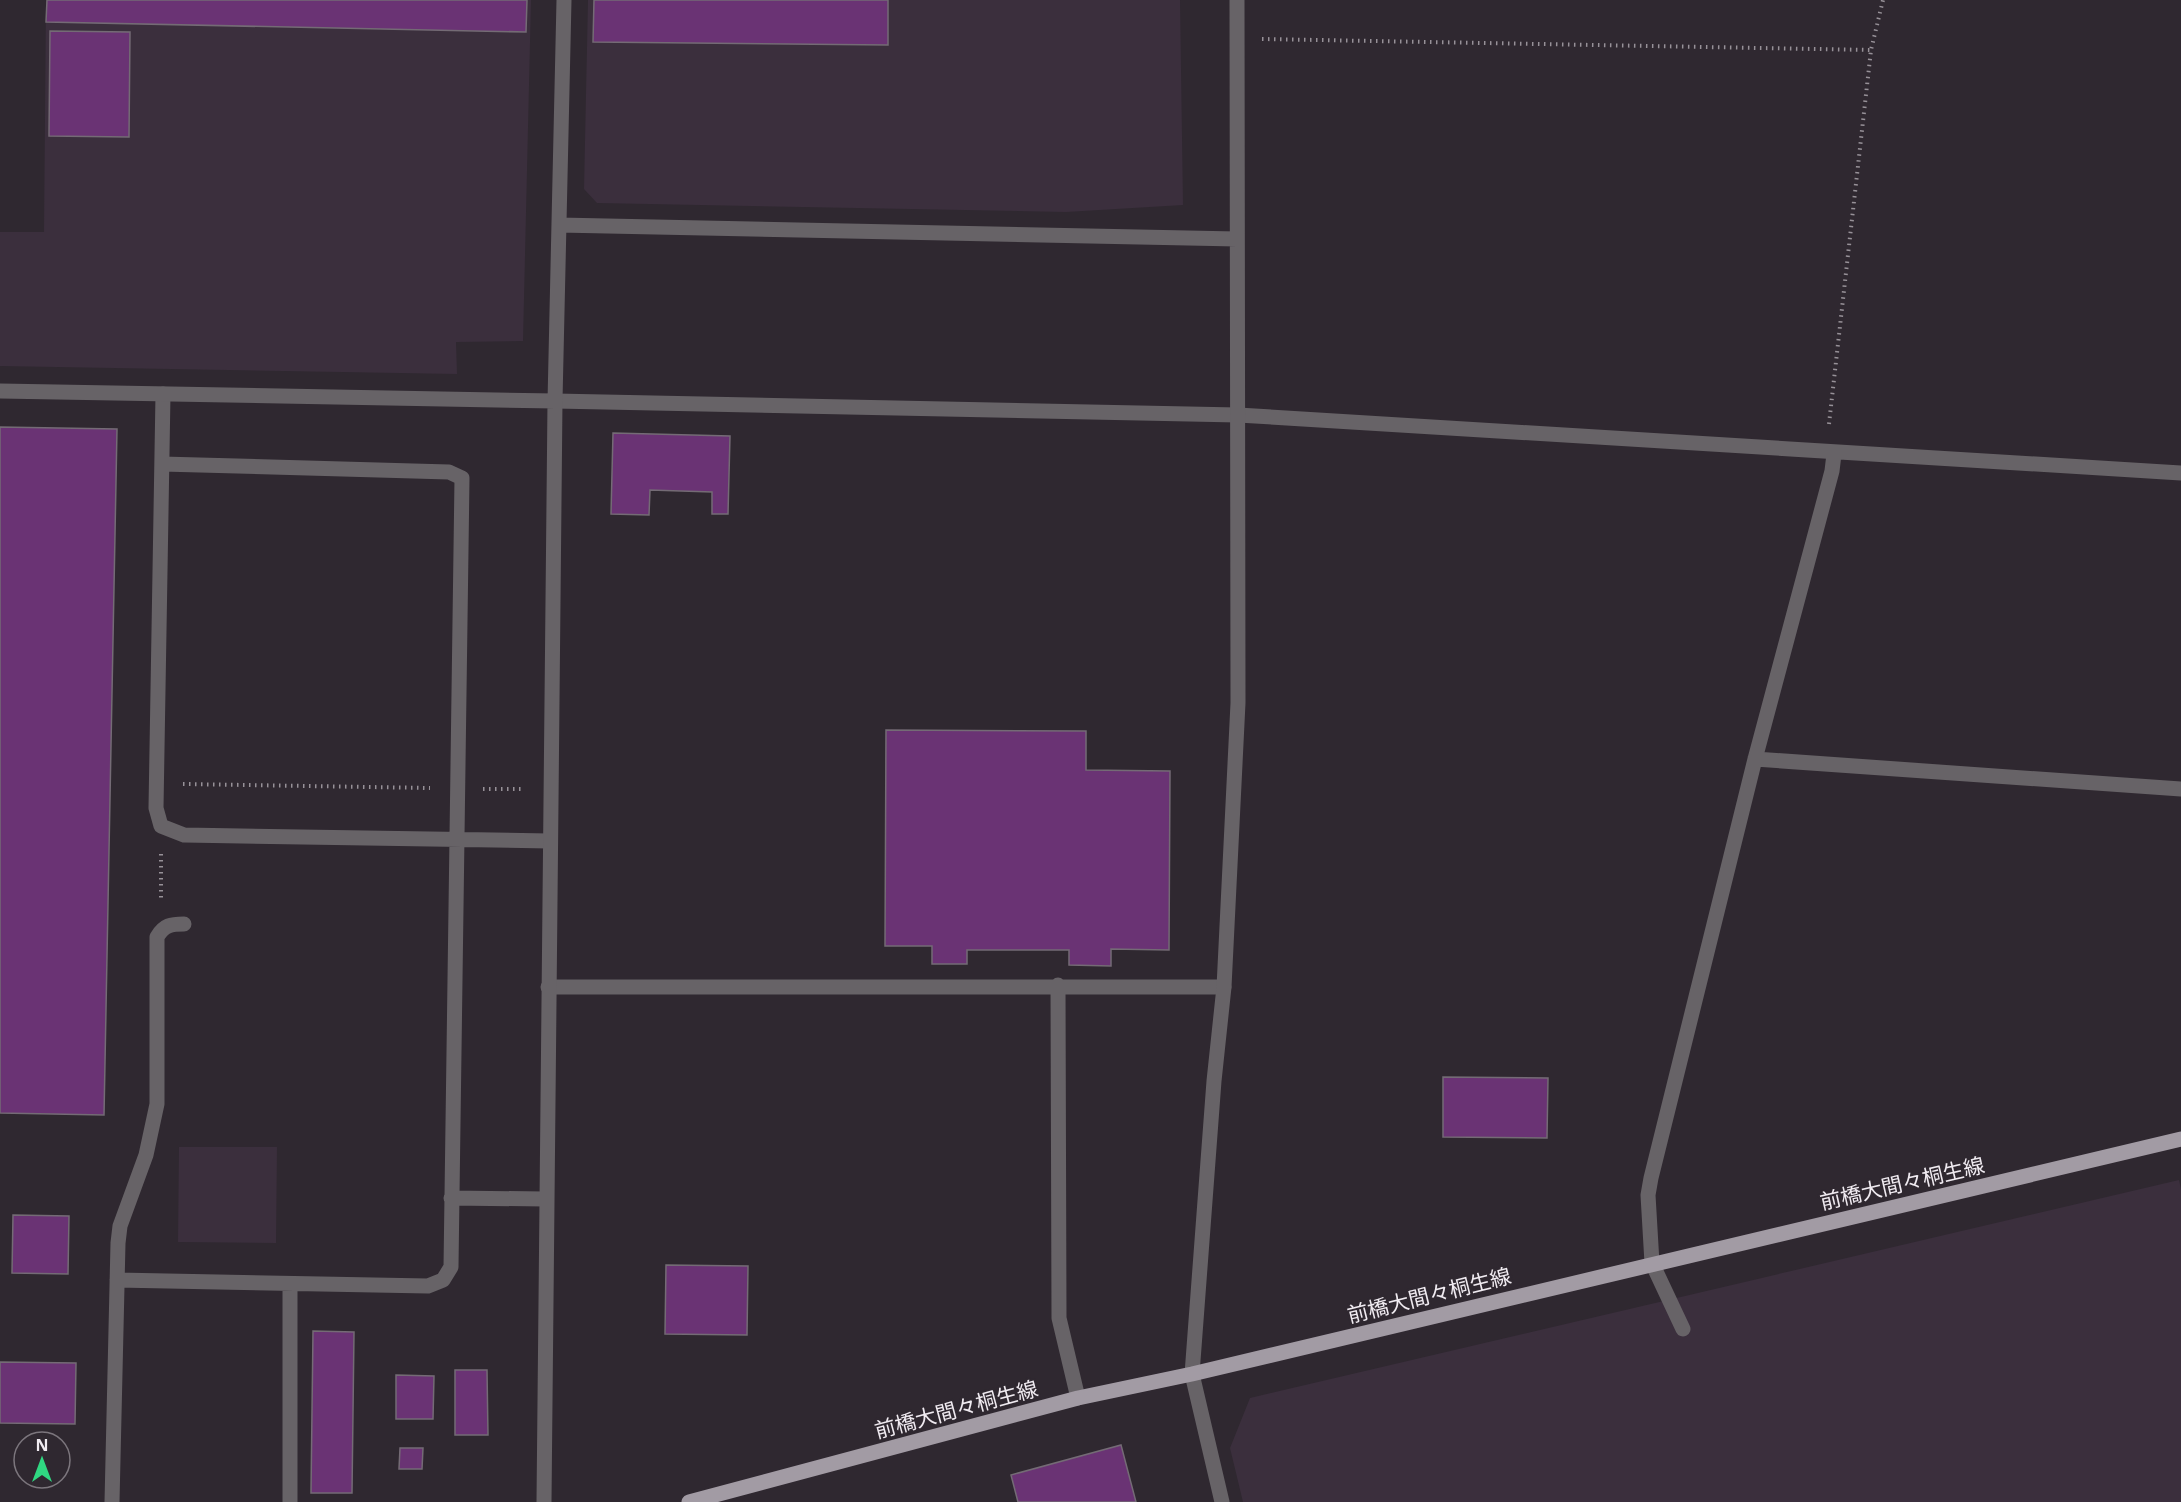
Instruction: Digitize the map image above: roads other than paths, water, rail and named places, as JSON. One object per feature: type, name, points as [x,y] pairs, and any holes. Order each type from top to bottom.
[{"type":"main road","name":"前橋大間々桐生線","points":[[689,1502],[1078,1398],[1192,1374],[2181,1139]]},
{"type":"street","points":[[544,1502],[549,841],[555,401],[564,0]]},
{"type":"street","points":[[1222,1502],[1192,1374],[1214,1081],[1224,987],[1238,704],[1237,0]]},
{"type":"street","points":[[559,225],[1237,239]]},
{"type":"street","points":[[0,391],[1238,415],[1834,454],[2181,473]]},
{"type":"street","points":[[163,394],[156,784],[156,808],[161,826],[184,836],[549,841]]},
{"type":"street","points":[[1683,1329],[1652,1263],[1648,1195],[1755,759],[1832,471],[1834,454]]},
{"type":"street","points":[[117,1280],[428,1286],[443,1280],[451,1266],[462,478],[449,472],[162,464]]},
{"type":"street","points":[[1755,759],[2181,789]]},
{"type":"street","points":[[112,1502],[120,1226],[146,1155],[157,1104],[157,937],[161,929],[170,924],[184,924]]},
{"type":"street","points":[[548,987],[1058,985],[1224,987]]},
{"type":"street","points":[[1058,985],[1059,1318],[1078,1398]]},
{"type":"street","points":[[451,1198],[545,1199]]},
{"type":"street","points":[[290,1284],[290,1502]]}]
